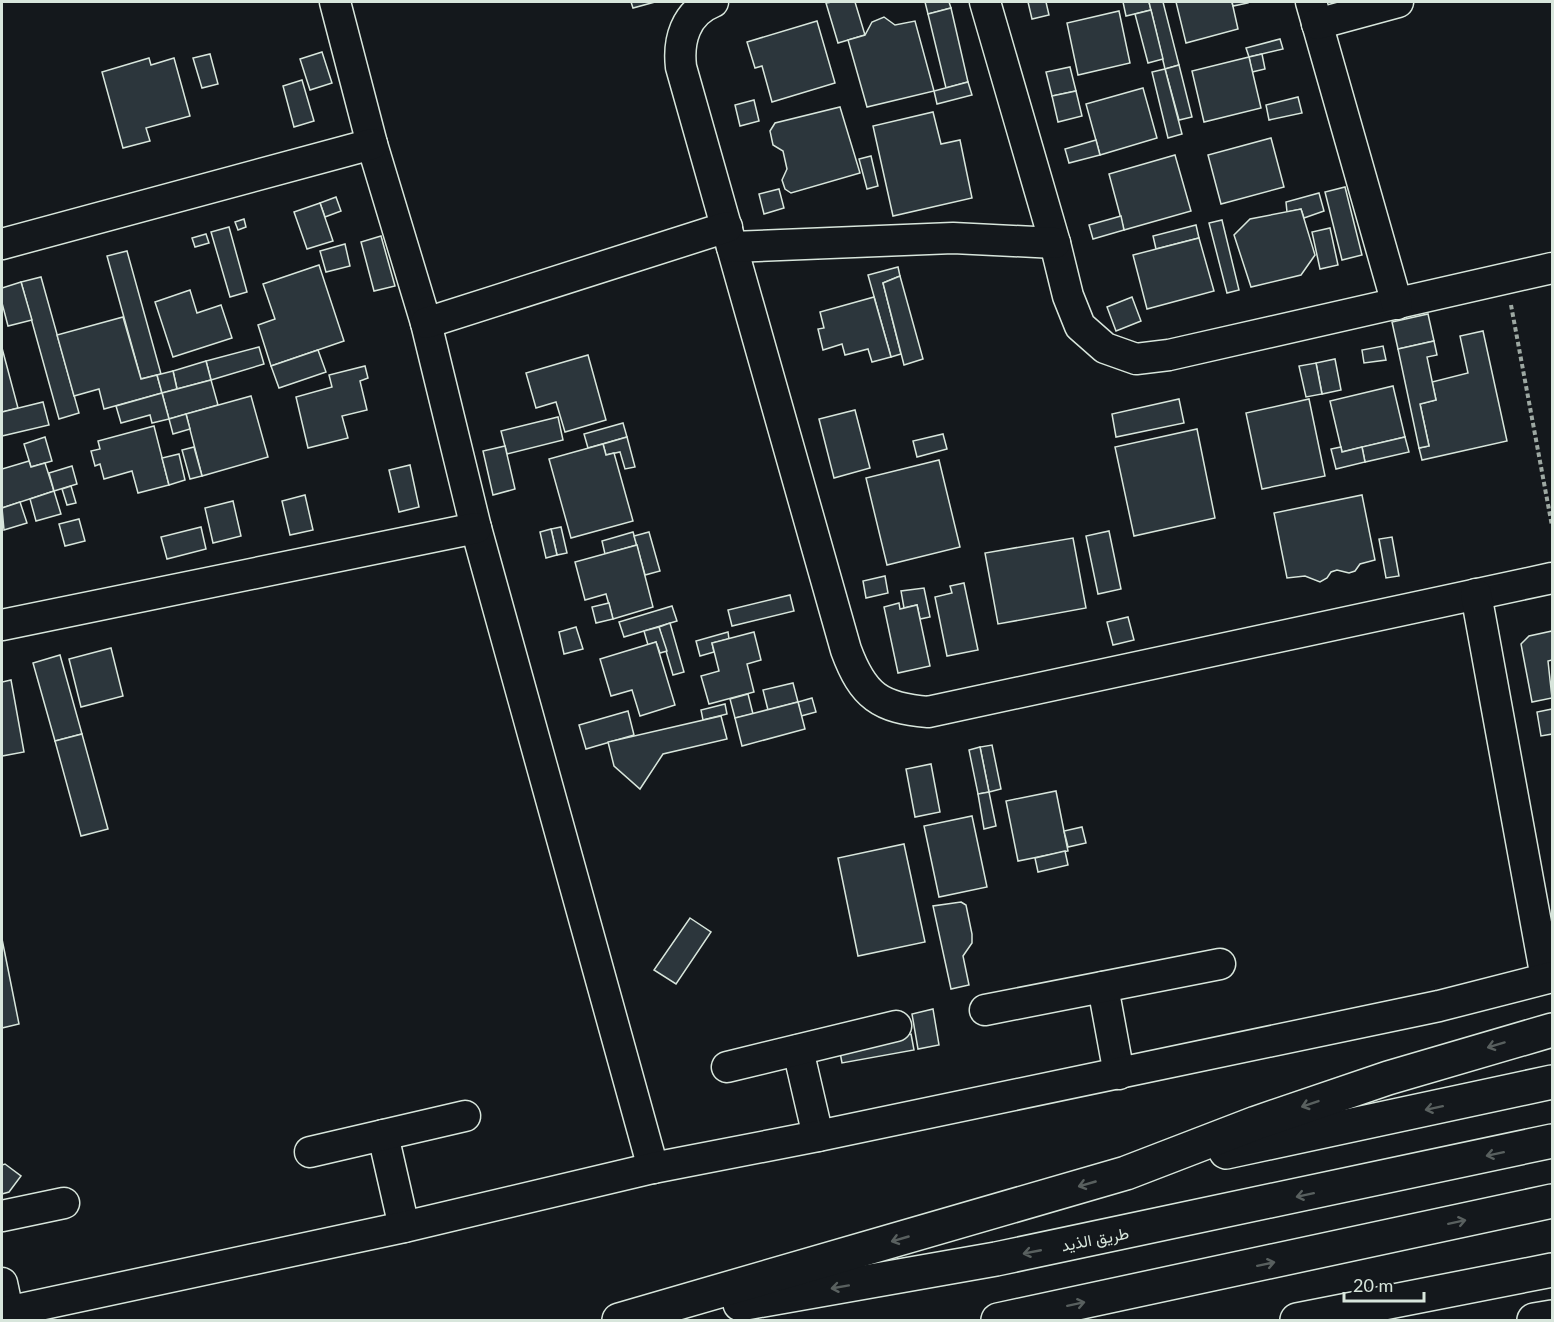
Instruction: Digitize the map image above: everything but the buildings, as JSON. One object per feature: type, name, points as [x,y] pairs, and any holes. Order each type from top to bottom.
[{"type":"highway","points":[[1126,1173],[1256,1123],[1388,1078],[1552,1030]]},
{"type":"highway","points":[[619,1320],[1126,1173],[1552,1082]]},
{"type":"highway","name":"طريق الذيد","points":[[635,1320],[996,1259],[1552,1141]]},
{"type":"highway","points":[[998,1320],[1552,1200]]},
{"type":"highway","points":[[1297,1320],[1552,1270]]},
{"type":"highway","points":[[1533,1320],[1552,1317]]},
{"type":"street","points":[[334,2],[372,144],[426,322],[476,528],[653,1168]]},
{"type":"street","points":[[713,2],[706,4],[688,22],[678,45],[681,67],[846,650],[856,677],[874,697],[900,710],[928,712],[1552,578]]},
{"type":"street","points":[[985,2],[1055,243],[1068,296],[1080,326],[1105,348],[1136,358],[1170,355],[1552,268]]},
{"type":"street","points":[[1397,304],[1314,13],[1398,2]]},
{"type":"street","points":[[2,244],[372,144]]},
{"type":"street","points":[[426,322],[730,237],[953,238],[1055,243]]},
{"type":"street","points":[[2,625],[476,528]]},
{"type":"street","points":[[4,1302],[404,1227],[653,1168],[1119,1074],[1439,1006],[1549,977],[1476,594]]},
{"type":"street","points":[[985,1010],[1220,964]]},
{"type":"street","points":[[1103,987],[1119,1074]]},
{"type":"street","points":[[728,1067],[896,1026]]},
{"type":"street","points":[[798,1050],[818,1136]]},
{"type":"street","points":[[310,1152],[465,1116]]},
{"type":"street","points":[[383,1135],[404,1227]]},
{"type":"street","points":[[2,1216],[64,1203]]},
{"type":"path","points":[[1507,279],[1552,526]]}]
